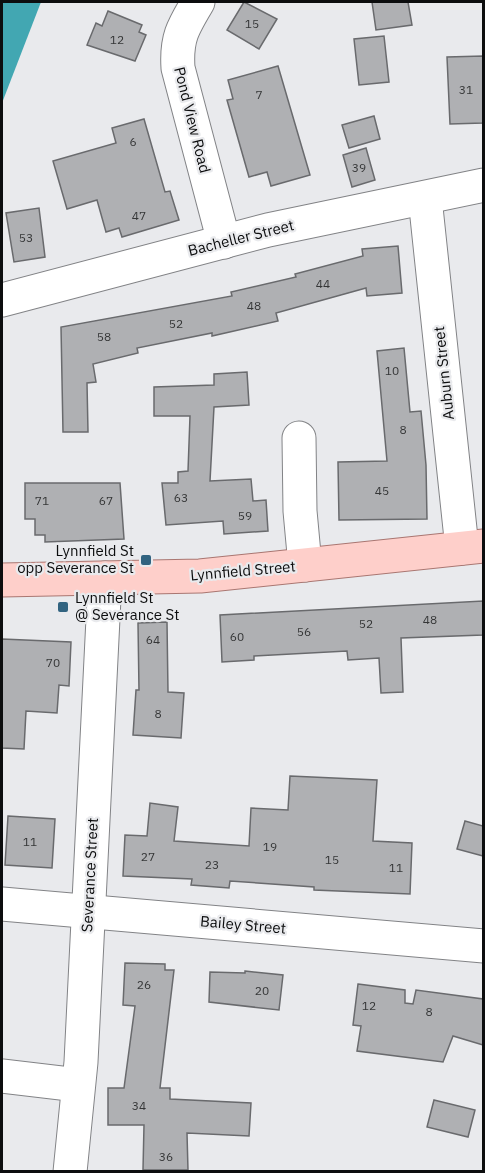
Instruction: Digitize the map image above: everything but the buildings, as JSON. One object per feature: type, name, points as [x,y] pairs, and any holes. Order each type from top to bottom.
[{"type":"main road","name":"Lynnfield Street","points":[[2,580],[200,576],[473,547]]},
{"type":"street","name":"Pond View Road","points":[[198,2],[180,32],[177,48],[178,68],[224,242]]},
{"type":"street","name":"Bacheller Street","points":[[2,300],[224,242],[483,185]]},
{"type":"street","name":"Auburn Street","points":[[425,198],[473,547]]},
{"type":"street","points":[[299,438],[300,511],[305,565]]},
{"type":"street","name":"Severance Street","points":[[70,1172],[78,1085],[105,578]]},
{"type":"street","name":"Bailey Street","points":[[2,904],[483,946]]},
{"type":"street","points":[[2,1076],[78,1085]]},
{"type":"water","points":[[2,2],[41,2],[2,103]]},
{"type":"place","name":"Lynnfield St opp Severance St","points":[[146,560]]},
{"type":"place","name":"Lynnfield St @ Severance St","points":[[63,607]]}]
